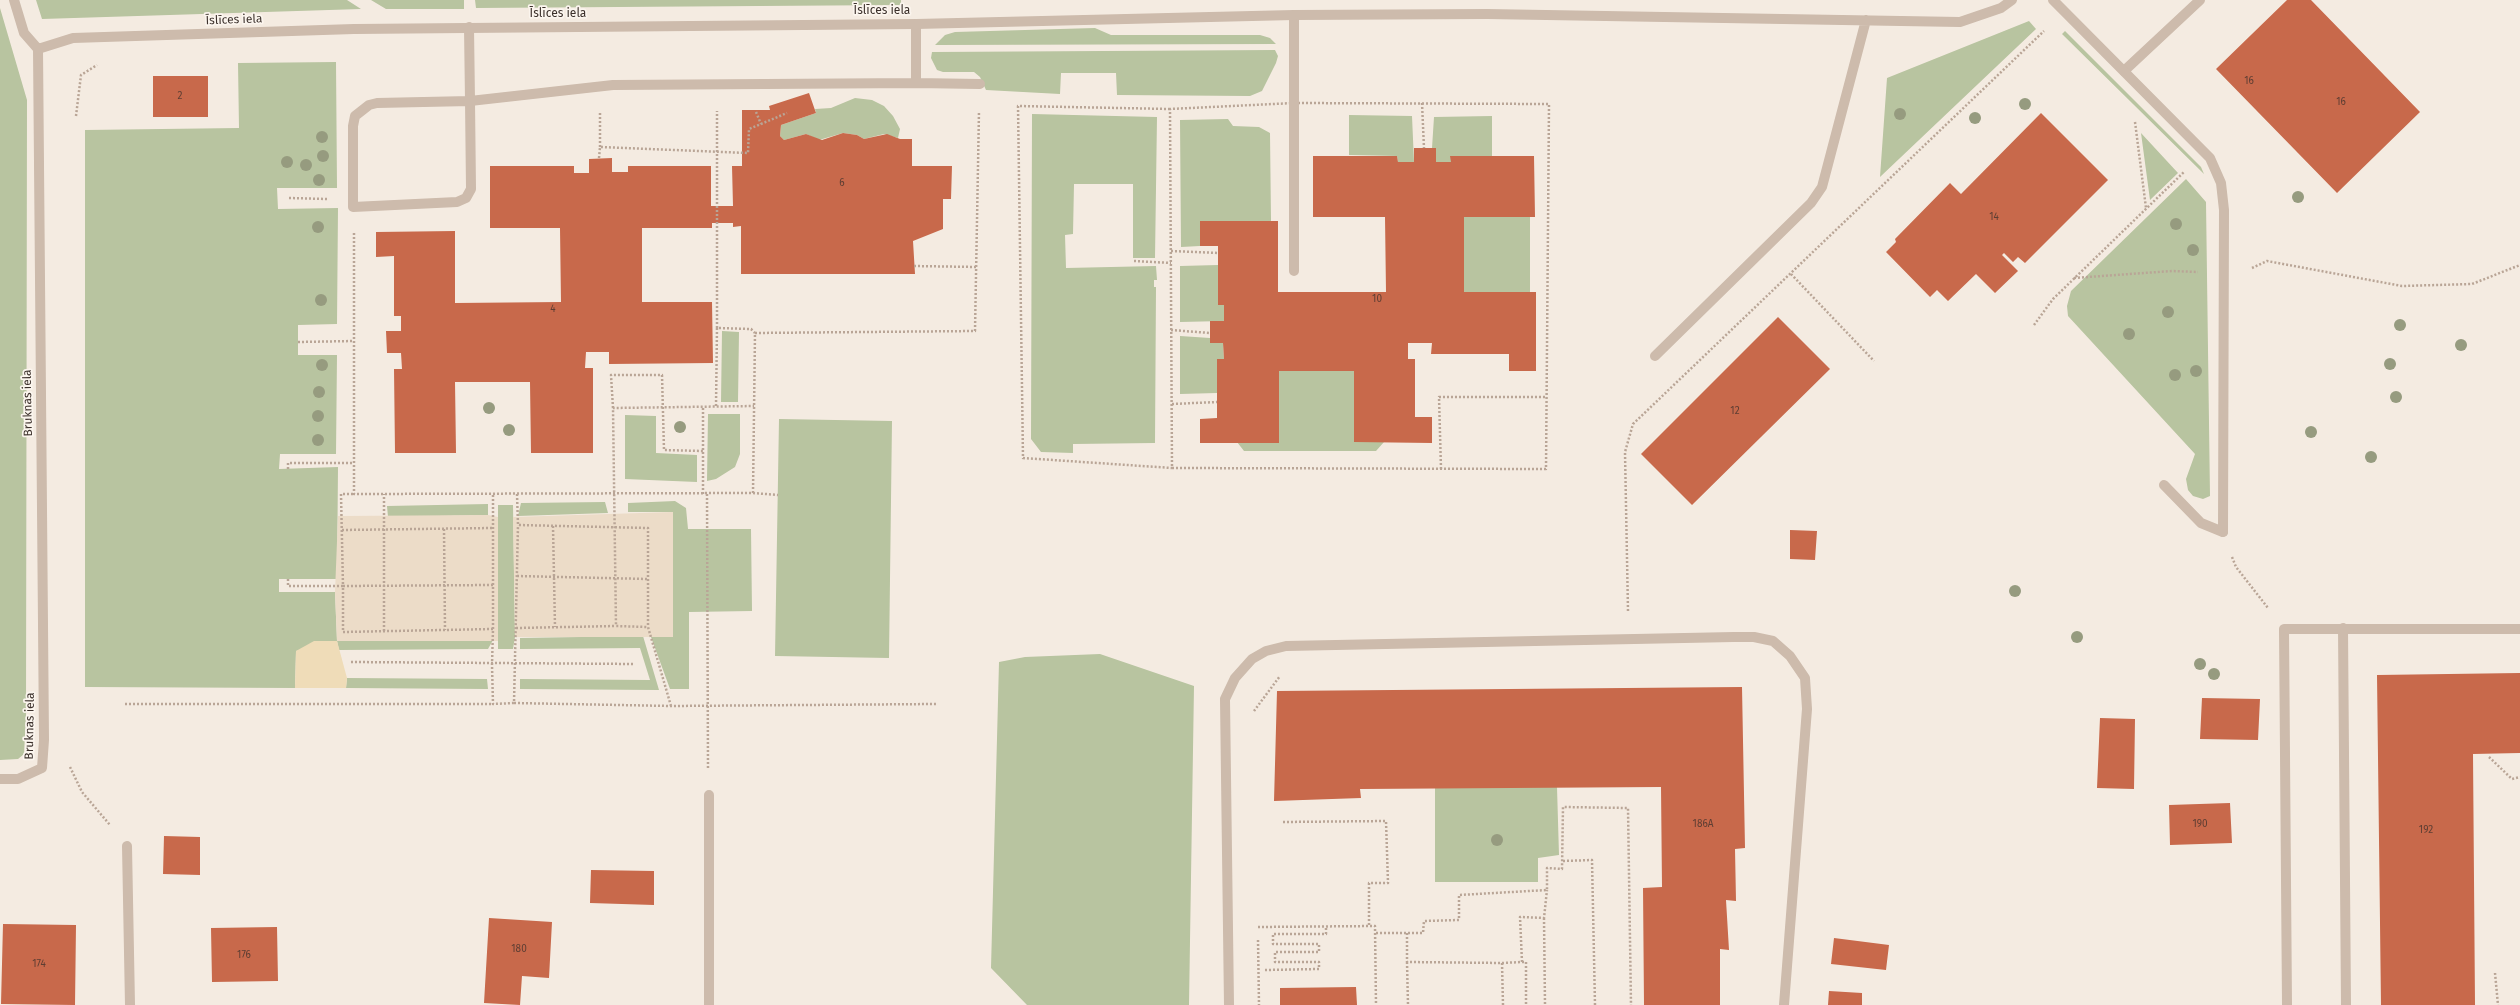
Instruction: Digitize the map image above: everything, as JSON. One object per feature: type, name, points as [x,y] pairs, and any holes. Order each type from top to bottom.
[{"type":"street","points":[[14,0],[24,33],[38,49]]},
{"type":"street","name":"Īslīces iela","points":[[38,49],[73,38],[469,27],[916,24],[1294,15],[1479,14],[1960,22],[2001,8],[2012,0]]},
{"type":"street","points":[[2054,0],[2210,158],[2221,183],[2224,210],[2223,532],[2201,523],[2164,485]]},
{"type":"street","points":[[2124,71],[2200,0]]},
{"type":"street","points":[[1294,15],[1294,271]]},
{"type":"street","points":[[1655,356],[1811,203],[1822,187],[1866,20]]},
{"type":"street","points":[[916,24],[916,83]]},
{"type":"street","points":[[469,27],[470,101],[471,189],[466,198],[457,202],[353,203],[353,126],[355,116],[362,109],[377,103],[470,101],[606,85],[980,84]]},
{"type":"street","name":"Bruknas iela","points":[[0,779],[18,779],[42,768],[44,740],[38,49]]},
{"type":"street","points":[[2343,628],[2346,1005]]},
{"type":"street","points":[[2287,1005],[2284,629],[2520,629]]},
{"type":"street","points":[[1230,1005],[1225,699],[1235,678],[1252,658],[1266,650],[1286,646],[1628,639],[1761,638],[1773,641],[1790,656],[1805,678],[1807,709],[1784,1005]]},
{"type":"street","points":[[709,795],[709,1005]]},
{"type":"street","points":[[127,846],[130,1005]]},
{"type":"path","points":[[1628,639],[1624,452],[1634,424],[2046,29],[2051,34]]},
{"type":"path","points":[[76,116],[81,75],[99,64]]},
{"type":"path","points":[[716,406],[717,84]]},
{"type":"path","points":[[717,328],[750,329],[755,333],[975,331],[980,84]]},
{"type":"path","points":[[1294,103],[1549,104],[1546,469],[1172,468],[1023,458],[1018,106],[1170,109],[1270,106],[1294,103]]},
{"type":"path","points":[[1422,103],[1424,148]]},
{"type":"path","points":[[753,106],[761,124]]},
{"type":"path","points":[[1170,109],[1172,468]]},
{"type":"path","points":[[599,158],[600,146],[717,150],[748,153],[749,129],[789,112]]},
{"type":"path","points":[[2141,125],[2135,120],[2146,209]]},
{"type":"path","points":[[2180,165],[2191,176]]},
{"type":"path","points":[[2034,325],[2053,299],[2186,170]]},
{"type":"path","points":[[289,198],[353,203],[354,494]]},
{"type":"path","points":[[1171,251],[1218,254]]},
{"type":"path","points":[[2074,278],[2172,271],[2224,274],[2240,273],[2268,261],[2402,286],[2472,284],[2520,265]]},
{"type":"path","points":[[1134,262],[1171,262]]},
{"type":"path","points":[[914,266],[976,267]]},
{"type":"path","points":[[1791,274],[1874,361]]},
{"type":"path","points":[[1171,330],[1210,333]]},
{"type":"path","points":[[753,493],[755,333]]},
{"type":"path","points":[[298,342],[354,341]]},
{"type":"path","points":[[616,626],[613,527],[613,408],[611,375],[662,375],[664,450],[703,451]]},
{"type":"path","points":[[1441,469],[1439,397],[1547,397]]},
{"type":"path","points":[[1172,404],[1217,402]]},
{"type":"path","points":[[703,494],[704,406]]},
{"type":"path","points":[[613,408],[754,406]]},
{"type":"path","points":[[288,469],[288,463],[354,463]]},
{"type":"path","points":[[493,629],[343,632],[341,494],[753,493],[778,495]]},
{"type":"path","points":[[384,494],[384,631]]},
{"type":"path","points":[[493,494],[493,704]]},
{"type":"path","points":[[514,704],[518,525],[517,494]]},
{"type":"path","points":[[707,494],[709,795]]},
{"type":"path","points":[[518,525],[648,528],[648,627],[671,706]]},
{"type":"path","points":[[553,526],[555,627]]},
{"type":"path","points":[[342,530],[493,528]]},
{"type":"path","points":[[444,529],[445,630]]},
{"type":"path","points":[[2223,532],[2236,567],[2284,629]]},
{"type":"path","points":[[517,576],[648,579]]},
{"type":"path","points":[[288,579],[288,586],[493,585]]},
{"type":"path","points":[[516,628],[616,626],[648,627]]},
{"type":"path","points":[[351,662],[636,664]]},
{"type":"path","points":[[1254,717],[1254,710],[1280,676],[1286,673]]},
{"type":"path","points":[[125,704],[514,704],[671,706],[708,704],[936,704]]},
{"type":"path","points":[[2489,757],[2512,779],[2520,777]]},
{"type":"path","points":[[69,764],[82,792],[127,846]]},
{"type":"path","points":[[1545,1005],[1544,918],[1547,890],[1547,868],[1562,869],[1563,807],[1628,808],[1631,1005]]},
{"type":"path","points":[[1283,822],[1386,821],[1388,883],[1369,883],[1369,926]]},
{"type":"path","points":[[1563,861],[1592,860],[1595,1005]]},
{"type":"path","points":[[1376,933],[1424,933],[1424,921],[1459,920],[1459,895],[1547,890]]},
{"type":"path","points":[[1522,962],[1520,917],[1544,918]]},
{"type":"path","points":[[1258,919],[1259,1005]]},
{"type":"path","points":[[1265,970],[1319,970],[1319,962],[1275,962],[1274,952],[1319,952],[1319,944],[1273,944],[1273,934],[1326,934],[1326,926]]},
{"type":"path","points":[[1258,927],[1375,926],[1376,1005]]},
{"type":"path","points":[[1407,933],[1408,1005]]},
{"type":"path","points":[[1407,962],[1526,962],[1526,1005]]},
{"type":"path","points":[[1502,963],[1502,1005]]},
{"type":"path","points":[[2495,973],[2498,1005]]},
{"type":"green space","points":[[36,0],[347,0],[361,9],[42,19]]},
{"type":"green space","points":[[371,0],[464,0],[464,9],[386,9]]},
{"type":"green space","points":[[475,0],[901,0],[901,5],[476,8]]},
{"type":"green space","points":[[0,8],[27,100],[26,715],[24,754],[18,759],[0,760]]},
{"type":"green space","points":[[2029,21],[2036,29],[1880,177],[1887,78]]},
{"type":"green space","points":[[1095,28],[1111,35],[1260,35],[1270,38],[1276,44],[935,45],[945,35],[955,32]]},
{"type":"green space","points":[[2065,31],[2201,167],[2204,174],[2062,34]]},
{"type":"green space","points":[[1275,50],[1278,56],[1276,63],[1262,91],[1250,96],[1117,95],[1116,73],[1061,73],[1060,94],[986,90],[980,77],[974,72],[943,72],[937,70],[931,58],[932,52]]},
{"type":"green space","points":[[336,62],[337,188],[277,188],[278,209],[338,208],[337,324],[298,325],[298,355],[337,355],[336,454],[280,454],[279,469],[338,467],[337,579],[279,579],[279,592],[335,592],[337,641],[296,651],[295,688],[85,687],[85,130],[239,128],[238,63]]},
{"type":"green space","points":[[855,98],[872,100],[884,106],[893,116],[900,129],[898,138],[884,134],[864,139],[857,135],[843,133],[819,140],[806,134],[784,140],[780,136],[781,125],[816,113],[815,109],[831,108]]},
{"type":"green space","points":[[1032,114],[1157,117],[1155,258],[1133,258],[1133,184],[1074,184],[1073,234],[1065,235],[1066,268],[1156,266],[1157,280],[1154,280],[1154,287],[1156,287],[1155,443],[1073,444],[1073,453],[1041,452],[1031,439]]},
{"type":"green space","points":[[1349,115],[1412,116],[1414,162],[1398,162],[1397,156],[1349,155]]},
{"type":"green space","points":[[1492,116],[1492,156],[1451,156],[1451,162],[1436,162],[1432,148],[1434,117]]},
{"type":"green space","points":[[1228,119],[1233,126],[1259,127],[1270,133],[1271,221],[1200,221],[1200,246],[1181,247],[1180,120]]},
{"type":"green space","points":[[2141,133],[2178,173],[2150,200]]},
{"type":"green space","points":[[2186,179],[2206,202],[2210,496],[2203,499],[2193,496],[2188,490],[2186,479],[2195,454],[2068,316],[2067,306],[2071,291]]},
{"type":"green space","points":[[1464,217],[1530,217],[1530,292],[1464,292]]},
{"type":"green space","points":[[1218,265],[1218,305],[1224,305],[1224,321],[1180,322],[1180,266]]},
{"type":"green space","points":[[722,331],[739,332],[738,402],[721,402]]},
{"type":"green space","points":[[1180,336],[1210,338],[1210,343],[1223,343],[1224,359],[1217,359],[1217,393],[1180,394]]},
{"type":"green space","points":[[1279,371],[1354,371],[1354,442],[1384,442],[1376,451],[1244,451],[1237,442],[1279,442]]},
{"type":"green space","points":[[708,414],[740,414],[740,454],[735,467],[716,479],[707,481]]},
{"type":"green space","points":[[625,415],[656,416],[656,453],[697,455],[697,482],[625,479]]},
{"type":"green space","points":[[779,419],[892,421],[889,658],[775,656]]},
{"type":"green space","points":[[675,501],[686,508],[688,529],[751,529],[752,611],[689,612],[689,689],[670,689],[651,637],[673,637],[673,512],[628,512],[628,503]]},
{"type":"green space","points":[[605,502],[608,513],[518,516],[521,503]]},
{"type":"green space","points":[[488,504],[488,515],[388,517],[387,506]]},
{"type":"green space","points":[[498,505],[513,505],[515,637],[513,649],[498,649]]},
{"type":"green space","points":[[643,636],[659,690],[520,689],[520,679],[650,680],[640,648],[520,649],[520,638]]},
{"type":"green space","points":[[493,640],[488,649],[339,650],[337,641]]},
{"type":"green space","points":[[1100,654],[1194,686],[1189,1005],[1027,1005],[991,968],[999,662],[1025,657]]},
{"type":"green space","points":[[347,678],[487,679],[488,689],[346,688]]},
{"type":"green space","points":[[1435,787],[1557,787],[1559,855],[1538,858],[1538,882],[1435,882]]},
{"type":"sand","points":[[314,641],[337,641],[347,678],[346,688],[295,688],[296,651]]},
{"type":"shaded area","points":[[673,512],[673,637],[515,637],[513,517]]},
{"type":"shaded area","points":[[488,515],[498,517],[498,641],[337,641],[335,592],[338,516]]},
{"type":"building","points":[[2287,0],[2311,0],[2420,112],[2337,193],[2216,69]]},
{"type":"building","points":[[153,76],[208,76],[208,117],[153,117]]},
{"type":"building","points":[[809,93],[816,113],[781,125],[780,136],[784,140],[806,134],[822,140],[843,133],[857,135],[864,139],[887,134],[900,139],[912,139],[912,166],[952,166],[951,199],[943,199],[943,229],[913,241],[915,274],[741,274],[741,226],[733,227],[733,223],[712,223],[712,228],[642,228],[642,302],[712,302],[713,363],[609,364],[609,352],[586,352],[585,368],[593,368],[593,453],[531,453],[530,382],[455,382],[456,453],[395,453],[394,369],[402,369],[401,353],[387,353],[386,331],[401,331],[401,316],[394,316],[394,256],[376,257],[376,232],[455,231],[455,303],[561,302],[560,228],[490,228],[490,166],[574,166],[574,173],[589,173],[589,159],[612,158],[612,172],[628,172],[628,166],[711,166],[711,206],[733,206],[732,166],[742,166],[742,110],[770,110],[769,106]]},
{"type":"building","points":[[2041,113],[2108,180],[2025,263],[2018,257],[2013,262],[2004,253],[2002,255],[2018,271],[1995,293],[1976,274],[1948,301],[1937,290],[1930,297],[1886,252],[1896,242],[1895,239],[1950,183],[1961,194]]},
{"type":"building","points":[[1414,148],[1436,148],[1436,162],[1451,162],[1450,156],[1534,156],[1535,217],[1464,217],[1464,292],[1536,292],[1536,371],[1509,371],[1509,354],[1431,354],[1432,343],[1408,343],[1408,359],[1415,359],[1415,417],[1432,417],[1432,443],[1354,442],[1354,371],[1279,371],[1279,443],[1200,443],[1200,419],[1217,418],[1217,359],[1224,359],[1223,343],[1210,343],[1210,321],[1224,321],[1224,305],[1218,305],[1218,246],[1200,246],[1200,221],[1278,221],[1278,292],[1386,292],[1385,217],[1313,217],[1313,156],[1397,156],[1398,162],[1414,162]]},
{"type":"building","points":[[1778,317],[1830,369],[1692,505],[1641,454]]},
{"type":"building","points":[[1790,530],[1817,531],[1815,560],[1790,559]]},
{"type":"building","points":[[2520,673],[2520,753],[2473,754],[2475,1005],[2381,1005],[2377,675]]},
{"type":"building","points":[[1742,687],[1745,848],[1735,849],[1736,901],[1726,900],[1729,950],[1720,949],[1720,1005],[1644,1005],[1643,888],[1662,887],[1661,787],[1360,789],[1361,798],[1274,801],[1277,691]]},
{"type":"building","points":[[2202,698],[2260,699],[2258,740],[2200,739]]},
{"type":"building","points":[[2100,718],[2135,719],[2134,789],[2097,788]]},
{"type":"building","points":[[2230,803],[2232,843],[2170,845],[2169,805]]},
{"type":"building","points":[[164,836],[200,837],[200,875],[163,874]]},
{"type":"building","points":[[591,870],[654,871],[654,905],[590,903]]},
{"type":"building","points":[[489,918],[552,922],[549,978],[522,976],[520,1005],[484,1003]]},
{"type":"building","points":[[3,924],[76,925],[75,1005],[1,1004]]},
{"type":"building","points":[[277,927],[278,981],[212,982],[211,928]]},
{"type":"building","points":[[1834,938],[1889,945],[1886,970],[1831,964]]},
{"type":"building","points":[[1356,987],[1357,1005],[1280,1005],[1280,988]]},
{"type":"building","points":[[1829,991],[1862,993],[1862,1005],[1828,1005]]}]
